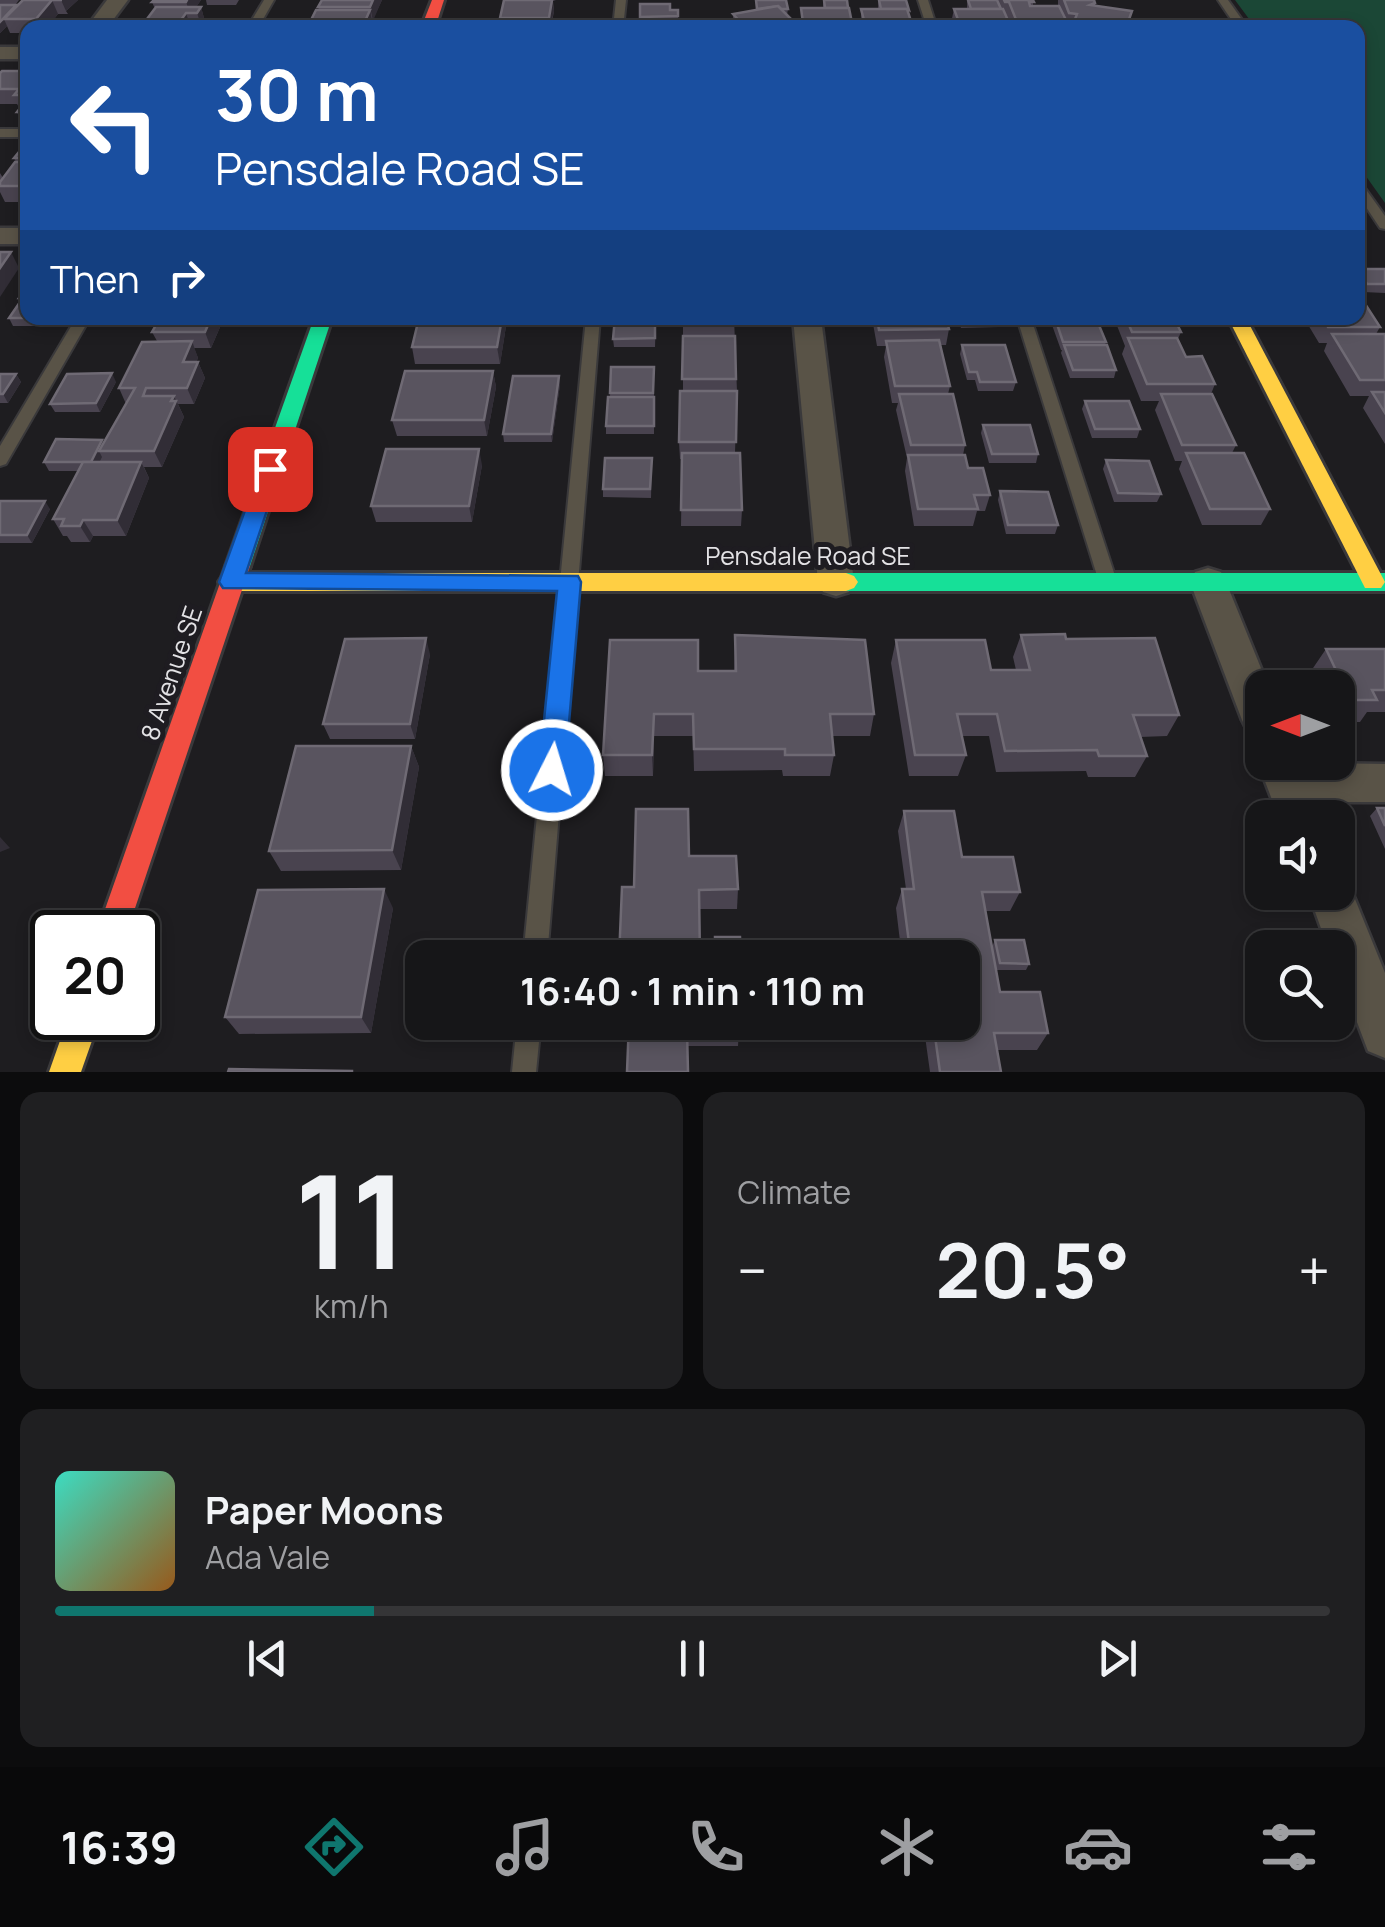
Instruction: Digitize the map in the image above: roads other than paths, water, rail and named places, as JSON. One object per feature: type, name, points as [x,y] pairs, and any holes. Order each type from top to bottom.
[{"type":"street","points":[[102,20],[118,0]]},
{"type":"street","name":"8 Avenue SE","points":[[119,910],[321,325]]},
{"type":"street","points":[[808,325],[836,582]]},
{"type":"street","points":[[1241,325],[1379,582]]},
{"type":"street","name":"Pensdale Road SE","points":[[231,582],[1379,582]]},
{"type":"street","points":[[1208,582],[1245,677]]},
{"type":"street","points":[[1289,788],[1385,783]]},
{"type":"street","points":[[1338,910],[1380,1010]]},
{"type":"street","points":[[65,1072],[76,1040]]},
{"type":"lane","points":[[1365,196],[1385,225]]},
{"type":"lane","points":[[0,460],[79,325]]},
{"type":"lane","points":[[537,940],[591,325]]},
{"type":"lane","points":[[1026,325],[1108,583]]},
{"type":"lane","points":[[524,1072],[527,1040]]}]
